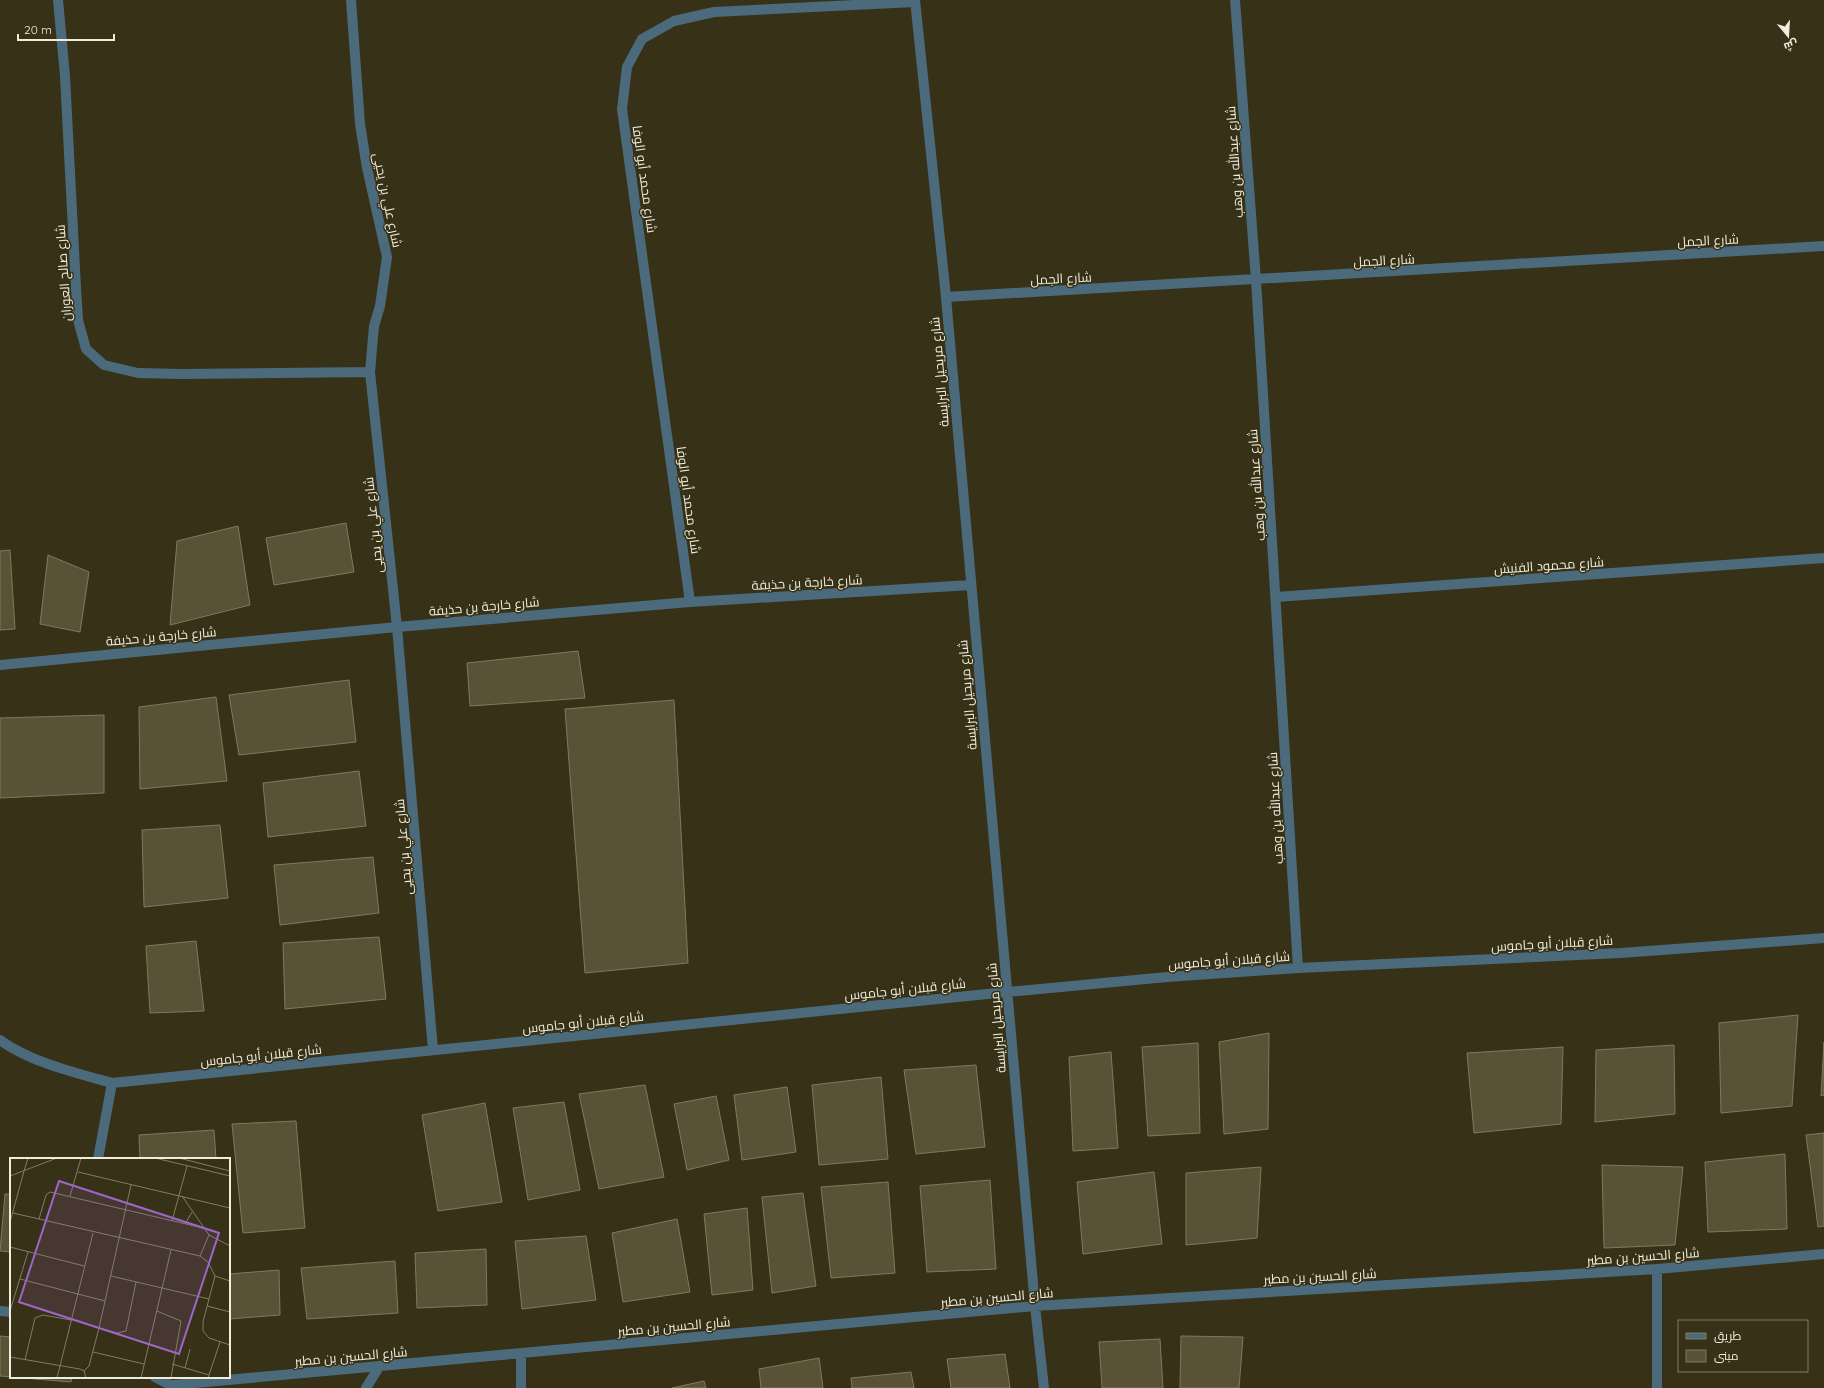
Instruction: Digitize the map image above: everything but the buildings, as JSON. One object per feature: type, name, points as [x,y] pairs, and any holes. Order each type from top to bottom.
[{"type":"street","name":"شارع صالح العوران","points":[[58,0],[65,76],[78,320],[86,349],[104,365],[138,373],[370,372]]},
{"type":"street","name":"شارع علي بن يحيى","points":[[351,0],[360,124],[367,168],[387,257],[380,306],[374,326],[370,372],[397,627],[433,1050]]},
{"type":"street","name":"شارع عبدالله بن وهب","points":[[1235,0],[1256,280],[1298,968]]},
{"type":"street","name":"شارع مريحيل البرايسة","points":[[915,1],[946,298],[1035,1306],[1044,1388]]},
{"type":"street","name":"شارع محمد أبو الوفا","points":[[690,602],[622,109],[627,67],[642,40],[674,21],[714,12],[915,1]]},
{"type":"street","name":"شارع الجمل","points":[[946,298],[1824,246]]},
{"type":"street","name":"شارع محمود الفنيش","points":[[1276,597],[1824,558]]},
{"type":"street","name":"شارع خارجة بن حذيفة","points":[[0,665],[397,627],[690,602],[971,585]]},
{"type":"street","name":"شارع قبلان أبو جاموس","points":[[0,1040],[9,1047],[57,1067],[112,1084],[433,1050],[1167,977],[1298,968],[1621,953],[1824,938]]},
{"type":"street","points":[[98,1158],[112,1084]]},
{"type":"street","name":"شارع الحسين بن مطير","points":[[175,1387],[1035,1306],[1657,1269],[1824,1254]]},
{"type":"street","points":[[1657,1269],[1657,1388]]},
{"type":"street","points":[[0,1311],[10,1312]]},
{"type":"street","points":[[521,1354],[521,1388]]},
{"type":"street","points":[[366,1388],[379,1367]]},
{"type":"street","points":[[157,1378],[175,1387]]}]
